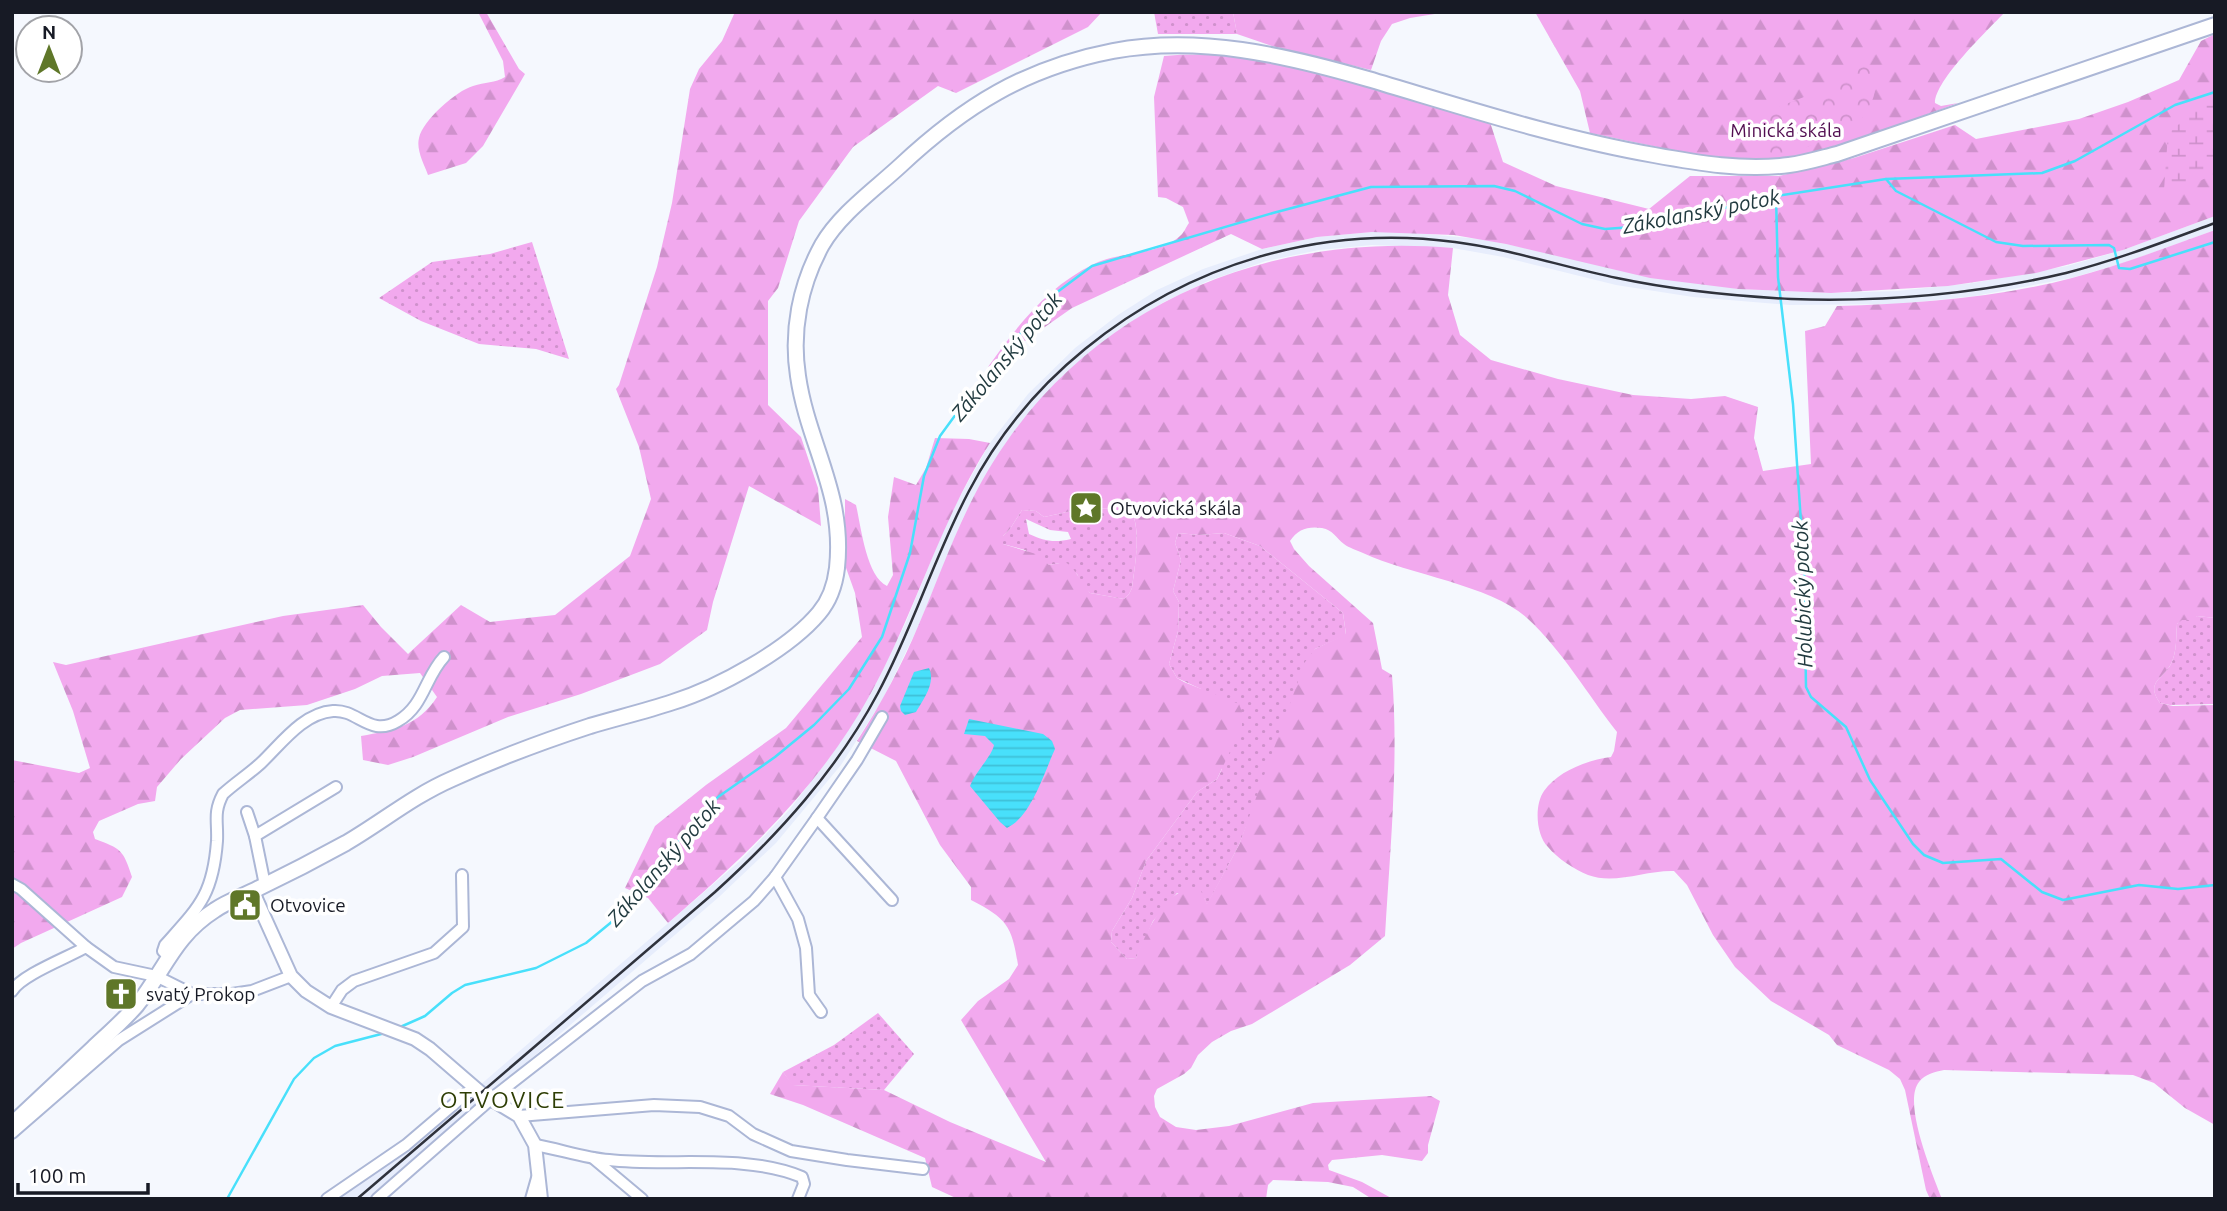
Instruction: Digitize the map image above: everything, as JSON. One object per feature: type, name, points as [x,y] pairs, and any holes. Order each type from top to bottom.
[{"type":"main road","points":[[12,1124],[136,1005],[183,937],[209,914],[356,837],[402,804],[449,780],[582,729],[680,700],[727,678],[780,648],[817,617],[833,588],[839,545],[829,481],[806,411],[798,375],[798,315],[809,272],[822,246],[839,223],[935,133],[971,107],[1013,83],[1075,60],[1116,50],[1158,45],[1207,46],[1284,57],[1329,68],[1601,145],[1701,164],[1772,167],[1796,165],[1837,154],[2215,25]]},
{"type":"street","points":[[168,956],[163,951],[165,945],[205,897],[215,853],[216,808],[223,794],[311,718],[338,711],[346,712],[376,727],[396,723],[405,717],[421,698],[432,674],[444,657]]},
{"type":"street","points":[[377,1199],[491,1099],[642,981],[691,954],[754,901],[775,877],[817,818],[857,760],[882,717]]},
{"type":"street","points":[[255,836],[336,787]]},
{"type":"street","points":[[247,812],[255,836],[259,888],[291,976],[306,991],[331,1007],[401,1032],[430,1049],[474,1087],[519,1116],[535,1145],[541,1199]]},
{"type":"street","points":[[817,818],[892,900]]},
{"type":"street","points":[[331,1007],[342,990],[354,981],[435,953],[463,927],[462,875]]},
{"type":"street","points":[[775,877],[798,919],[806,948],[809,995],[821,1012]]},
{"type":"street","points":[[12,884],[22,889],[86,947],[114,967],[156,976],[192,994],[252,991],[291,976]]},
{"type":"street","points":[[12,991],[25,979],[86,947]]},
{"type":"street","points":[[12,1133],[119,1040],[192,994]]},
{"type":"street","points":[[327,1199],[406,1145],[474,1087]]},
{"type":"street","points":[[519,1116],[654,1105],[700,1107],[729,1116],[753,1134],[791,1151],[923,1169]]},
{"type":"street","points":[[535,1145],[609,1160],[707,1162],[784,1170],[802,1177],[804,1184],[798,1199]]},
{"type":"street","points":[[593,1157],[642,1199]]},
{"type":"street","points":[[531,1199],[538,1175]]},
{"type":"shaded area","points":[[2215,216],[2215,230],[2127,262],[2071,278],[1975,296],[1898,304],[1790,305],[1693,297],[1616,285],[1503,257],[1453,248],[1372,245],[1319,250],[1266,261],[1208,281],[1164,302],[1125,326],[1084,358],[1038,403],[1001,450],[962,520],[918,627],[883,699],[841,765],[776,843],[719,897],[482,1101],[375,1199],[338,1199],[472,1092],[710,887],[741,860],[790,809],[830,757],[871,693],[906,622],[950,514],[990,443],[1028,394],[1075,348],[1118,315],[1157,290],[1203,269],[1262,249],[1317,237],[1405,232],[1480,239],[1738,289],[1831,293],[1897,291],[1973,283],[2067,266],[2123,250]]},
{"type":"green space","points":[[478,12],[486,12],[519,69],[525,74],[483,146],[466,163],[428,175],[418,143],[427,123],[441,107],[466,89],[505,77],[503,61]]},
{"type":"green space","points":[[735,12],[1102,12],[1088,27],[956,93],[938,86],[853,147],[799,221],[778,288],[768,301],[768,405],[801,437],[818,488],[821,526],[749,486],[707,630],[660,664],[581,694],[508,717],[388,765],[363,760],[361,736],[404,725],[430,707],[437,697],[420,673],[382,676],[355,689],[307,705],[240,710],[225,718],[181,759],[157,787],[155,801],[138,804],[99,821],[93,832],[95,839],[120,851],[132,877],[122,897],[12,949],[12,760],[79,773],[90,768],[73,711],[53,662],[66,665],[283,616],[363,605],[408,654],[461,605],[490,622],[555,615],[630,556],[651,499],[639,447],[616,389],[657,267],[672,203],[690,89],[699,69],[722,41]]},
{"type":"green space","points":[[1154,12],[1233,12],[1237,34],[1158,34]]},
{"type":"green space","points":[[1233,12],[1447,12],[1392,24],[1381,41],[1371,70],[1272,46],[1237,34]]},
{"type":"green space","points":[[1535,12],[2005,12],[1953,69],[1937,93],[1935,103],[1941,106],[1958,103],[1838,147],[1792,159],[1715,159],[1590,133],[1580,91]]},
{"type":"green space","points":[[2215,34],[2215,216],[2123,250],[2036,273],[1948,286],[1831,293],[1738,289],[1650,278],[1506,244],[1454,235],[1372,232],[1317,237],[1262,249],[1231,234],[1072,308],[988,367],[1035,308],[1077,273],[1104,260],[1161,247],[1181,235],[1189,223],[1183,207],[1158,197],[1154,97],[1164,56],[1246,57],[1287,63],[1369,83],[1489,119],[1503,162],[1556,186],[1649,209],[1690,176],[1779,176],[1854,158],[1955,125],[1976,139],[2079,119],[2179,80],[2201,41]]},
{"type":"green space","name":"Minická skála","points":[[1863,60],[1874,79],[1875,87],[1872,101],[1857,127],[1780,159],[1741,133],[1748,119],[1809,95],[1834,90],[1837,70],[1840,79]]},
{"type":"green space","points":[[2215,91],[2215,174],[2177,191],[2164,190],[2168,134]]},
{"type":"green space","points":[[2215,230],[2215,618],[2197,616],[2193,620],[2182,620],[2177,624],[2173,659],[2157,681],[2154,690],[2160,703],[2173,706],[2215,705],[2215,1125],[2185,1108],[2154,1083],[2133,1075],[1944,1070],[1921,1079],[1915,1092],[1916,1122],[1942,1199],[1930,1199],[1905,1090],[1900,1079],[1889,1070],[1837,1045],[1829,1035],[1771,1001],[1735,967],[1713,935],[1687,885],[1674,871],[1598,878],[1566,863],[1544,842],[1539,828],[1538,812],[1544,791],[1557,778],[1574,768],[1611,757],[1617,732],[1540,631],[1512,607],[1493,597],[1382,561],[1348,547],[1329,530],[1317,527],[1304,529],[1296,534],[1290,541],[1294,549],[1309,566],[1373,623],[1382,669],[1392,675],[1394,773],[1385,936],[1350,965],[1252,1024],[1231,1031],[1212,1042],[1184,1074],[1157,1089],[1154,1096],[1155,1107],[1160,1117],[1176,1127],[1196,1130],[1229,1126],[1313,1103],[1431,1096],[1440,1101],[1428,1153],[1422,1161],[1382,1155],[1332,1160],[1328,1165],[1329,1170],[1362,1182],[1393,1199],[1372,1199],[1353,1187],[1328,1182],[1273,1180],[1268,1185],[1266,1199],[958,1199],[932,1187],[925,1158],[803,1105],[770,1094],[783,1072],[793,1085],[884,1090],[950,1122],[1046,1162],[961,1020],[978,1001],[1009,979],[1018,965],[1010,932],[1000,918],[971,900],[971,887],[940,845],[896,761],[857,741],[906,654],[973,498],[1012,434],[1059,380],[1113,334],[1173,298],[1238,271],[1307,254],[1379,246],[1453,248],[1448,295],[1460,335],[1491,360],[1558,379],[1633,395],[1691,399],[1725,396],[1758,407],[1754,438],[1763,471],[1811,464],[1805,331],[1825,326],[1837,306],[1926,302],[2014,291],[2090,273]],"holes":[[[1130,507],[1136,526],[1137,547],[1132,588],[1124,599],[1090,593],[1071,566],[1065,562],[1049,565],[1036,554],[1003,544],[1003,536],[1022,510],[1036,511],[1044,517],[1076,510]],[[1178,533],[1224,533],[1260,546],[1343,613],[1346,634],[1315,649],[1305,662],[1239,845],[1207,904],[1201,891],[1189,889],[1179,893],[1160,911],[1136,958],[1127,959],[1111,942],[1112,931],[1132,898],[1146,861],[1197,792],[1217,779],[1242,726],[1239,704],[1184,682],[1177,678],[1169,664],[1178,631],[1179,602],[1173,591],[1181,560],[1175,543]]]},
{"type":"green space","points":[[532,242],[569,359],[536,349],[479,344],[421,321],[379,298],[432,262],[490,254]]},
{"type":"green space","points":[[935,438],[990,443],[957,503],[902,630],[871,693],[851,727],[806,788],[754,845],[668,923],[648,898],[625,888],[655,826],[706,785],[786,728],[862,637],[855,593],[845,565],[845,499],[856,505],[869,562],[880,581],[887,586],[893,575],[888,517],[894,477],[916,485],[926,468]]},
{"type":"green space","points":[[1130,507],[1136,526],[1137,547],[1132,588],[1124,599],[1090,593],[1077,574],[1060,563],[1049,565],[1025,550],[1003,544],[1003,536],[1022,510],[1036,511],[1044,517],[1076,510]],"holes":[[[1026,519],[1050,530],[1068,532],[1071,539],[1049,541],[1029,534]]]},
{"type":"green space","points":[[1178,533],[1224,533],[1260,546],[1343,613],[1346,635],[1315,649],[1239,845],[1207,905],[1204,898],[1177,893],[1153,921],[1136,958],[1127,959],[1111,942],[1112,931],[1132,898],[1146,861],[1197,792],[1217,779],[1222,769],[1201,689],[1177,678],[1169,664],[1178,631],[1179,602],[1173,591],[1181,560],[1175,543]]},
{"type":"green space","points":[[2197,616],[2215,618],[2215,704],[2160,703],[2154,690],[2155,685],[2173,659],[2177,624],[2182,619],[2188,620]]},
{"type":"green space","points":[[878,1013],[914,1054],[884,1090],[792,1085],[783,1072],[834,1045]]},
{"type":"water","points":[[929,668],[931,679],[925,696],[916,712],[905,715],[900,706],[914,672]]},
{"type":"water","points":[[969,719],[1043,734],[1052,741],[1055,749],[1030,804],[1016,822],[1007,828],[970,786],[994,745],[985,736],[964,734]]},
{"type":"waterway","name":"Zákolanský potok","points":[[398,1028],[425,1016],[465,985],[536,968],[586,943],[614,920],[642,890],[674,846],[718,797],[775,757],[814,725],[849,689],[882,637],[910,553],[924,476],[940,436],[978,384],[1052,296],[1092,266],[1371,187],[1494,186],[1515,191],[1582,224],[1605,229],[1646,226],[1776,196],[1886,179],[2042,173],[2075,161],[2175,105],[2215,92]]},
{"type":"waterway","points":[[1886,179],[1896,191],[1996,242],[2023,246],[2109,245],[2114,248],[2119,268],[2130,269],[2215,242]]},
{"type":"waterway","name":"Holubický potok","points":[[1776,196],[1778,277],[1793,404],[1804,567],[1806,687],[1811,697],[1846,727],[1870,780],[1913,844],[1924,855],[1943,863],[2001,859],[2042,892],[2063,900],[2139,885],[2178,889],[2215,885]]},
{"type":"waterway","name":"Zákolanský potok","points":[[227,1199],[294,1079],[314,1058],[335,1046],[385,1033]]},
{"type":"railway","points":[[357,1199],[715,892],[784,824],[825,775],[878,693],[956,516],[980,471],[1005,433],[1067,364],[1125,319],[1168,294],[1212,273],[1259,257],[1306,246],[1355,239],[1405,238],[1476,245],[1617,278],[1704,292],[1791,299],[1895,298],[1964,291],[2066,273],[2215,223]]},
{"type":"place","name":"Otvovická skála","points":[[1086,508]]},
{"type":"place","name":"Otvovice","points":[[245,905]]},
{"type":"place","name":"svatý Prokop","points":[[121,994]]},
{"type":"district","name":"OTVOVICE","points":[[503,1099]]}]
